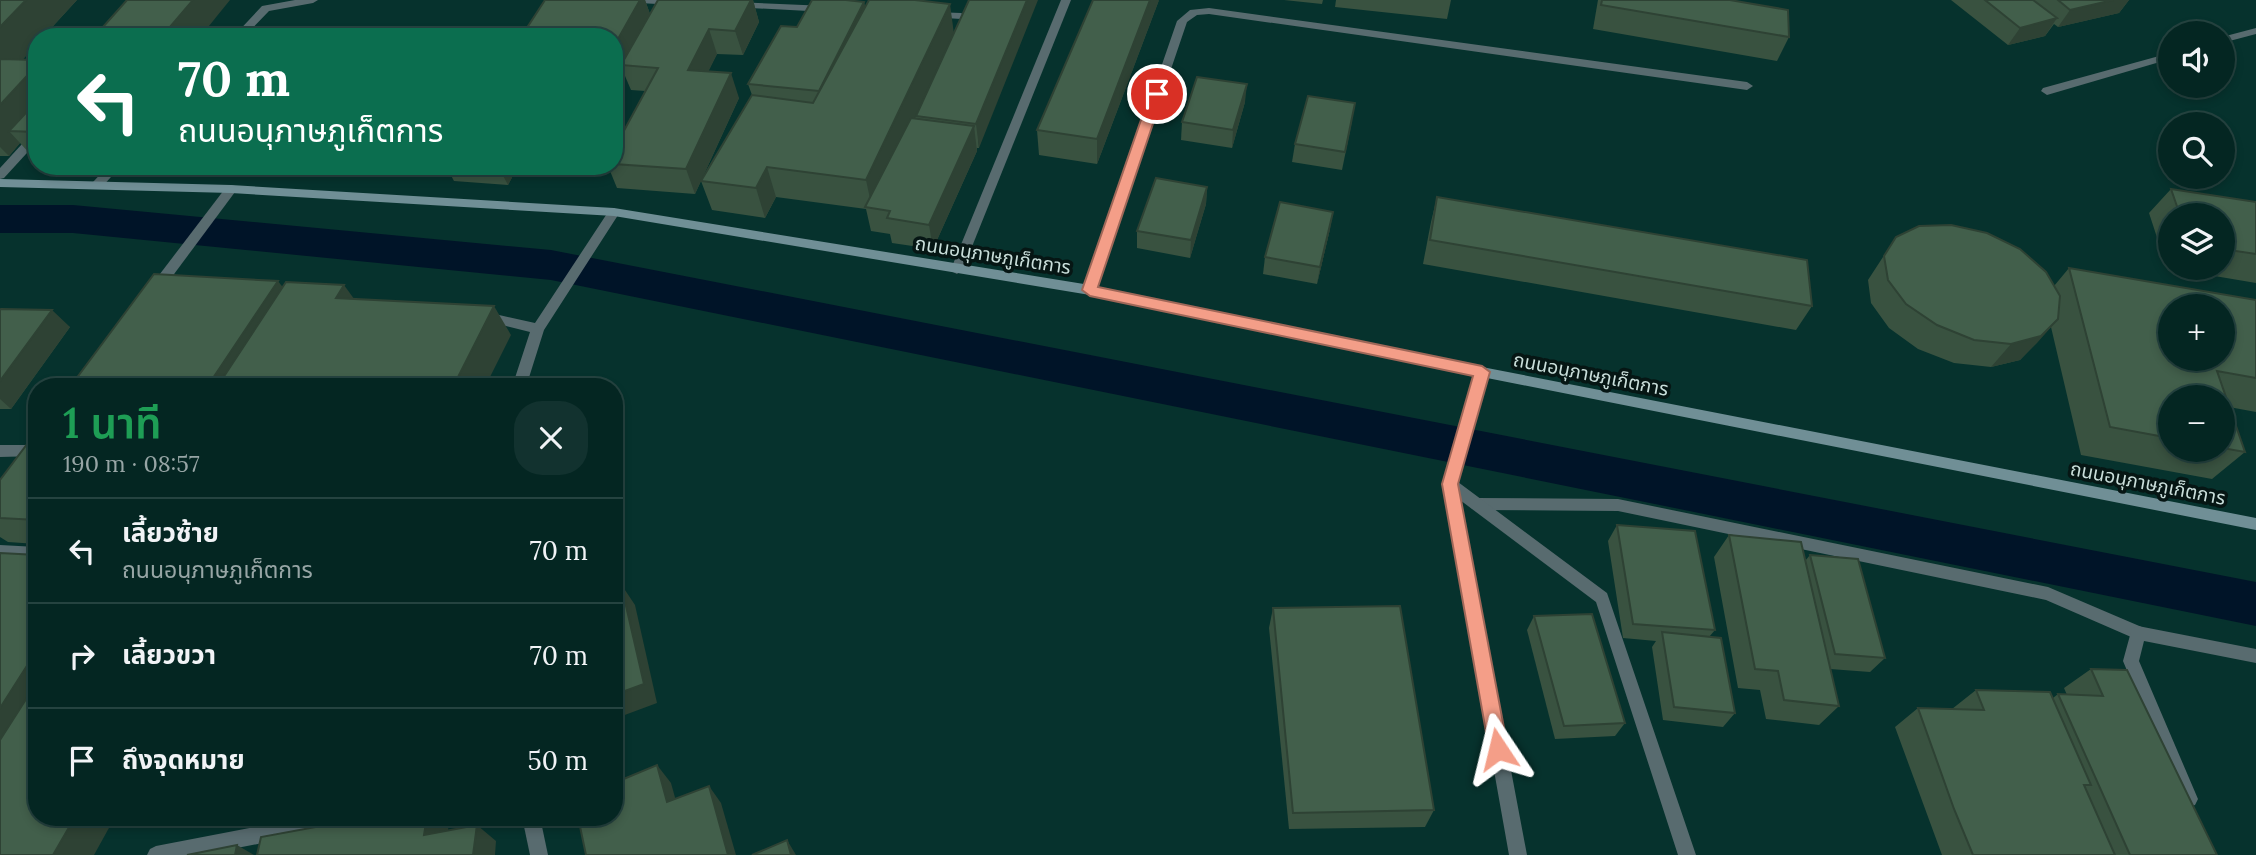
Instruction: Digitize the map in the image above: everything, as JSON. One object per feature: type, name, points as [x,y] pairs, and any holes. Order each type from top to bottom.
[{"type":"street","points":[[247,28],[266,8],[313,0]]},
{"type":"street","points":[[639,0],[693,3]]},
{"type":"street","points":[[957,269],[1066,0]]},
{"type":"street","points":[[720,4],[841,10]]},
{"type":"street","points":[[1090,290],[1182,21],[1194,12],[1209,11],[1747,86]]},
{"type":"street","points":[[921,14],[961,16]]},
{"type":"street","points":[[2235,37],[2256,31]]},
{"type":"street","points":[[2047,91],[2158,59]]},
{"type":"street","points":[[0,175],[28,145]]},
{"type":"street","points":[[97,185],[106,175]]},
{"type":"street","name":"ถนนอนุภาษภูเก็ตการ","points":[[0,183],[231,189],[614,212],[1090,290],[1482,372],[2256,524]]},
{"type":"street","points":[[156,294],[176,261],[231,189]]},
{"type":"street","points":[[522,378],[538,329],[614,212]]},
{"type":"street","points":[[473,314],[538,329]]},
{"type":"street","points":[[1482,372],[1450,484],[1518,855]]},
{"type":"street","points":[[0,451],[28,454]]},
{"type":"street","points":[[1450,484],[1602,598],[1687,855]]},
{"type":"street","points":[[1476,504],[1618,505],[2048,594],[2138,633],[2256,656]]},
{"type":"street","points":[[0,551],[28,553]]},
{"type":"street","points":[[2138,633],[2131,661],[2197,818]]},
{"type":"street","points":[[156,855],[305,826]]},
{"type":"street","points":[[533,826],[539,855]]},
{"type":"building","points":[[0,0],[26,0],[0,27]]},
{"type":"building","points":[[127,0],[193,0],[170,27],[102,28]]},
{"type":"building","points":[[545,0],[640,0],[623,30],[527,28]]},
{"type":"building","points":[[658,0],[751,0],[735,31],[709,29],[688,70],[731,73],[686,169],[623,165],[623,132],[658,68],[623,65]]},
{"type":"building","points":[[812,0],[864,2],[819,91],[748,84],[781,26],[797,27]]},
{"type":"building","points":[[869,0],[915,0],[950,4],[866,180],[767,167],[756,188],[701,181],[752,95],[813,103]]},
{"type":"building","points":[[969,0],[1027,0],[976,124],[916,116]]},
{"type":"building","points":[[1093,0],[1150,0],[1097,139],[1037,130]]},
{"type":"building","points":[[1602,0],[1730,0],[1788,10],[1789,37],[1601,5]]},
{"type":"building","points":[[1985,0],[2033,0],[2057,18],[2020,28]]},
{"type":"building","points":[[2058,0],[2113,0],[2070,10]]},
{"type":"building","points":[[0,59],[28,60],[28,75],[0,105]]},
{"type":"building","points":[[1197,77],[1247,84],[1233,130],[1182,122]]},
{"type":"building","points":[[1308,96],[1355,103],[1345,152],[1295,144]]},
{"type":"building","points":[[28,111],[28,132],[9,131]]},
{"type":"building","points":[[911,118],[974,126],[929,225],[887,218],[890,211],[865,207]]},
{"type":"building","points":[[1156,178],[1207,187],[1191,240],[1137,231]]},
{"type":"building","points":[[2171,189],[2256,202],[2256,254],[2235,251],[2235,203],[2176,203]]},
{"type":"building","points":[[1437,197],[1807,260],[1812,306],[1430,240]]},
{"type":"building","points":[[1280,202],[1333,212],[1320,267],[1265,257]]},
{"type":"building","points":[[1951,225],[1987,233],[2020,249],[2046,272],[2060,296],[2058,319],[2041,336],[2011,344],[1974,340],[1937,325],[1906,304],[1888,280],[1884,256],[1896,237],[1919,226]]},
{"type":"building","points":[[2069,268],[2221,294],[2158,294],[2158,371],[2217,371],[2222,385],[2158,385],[2158,436],[2110,427]]},
{"type":"building","points":[[154,274],[278,281],[213,378],[77,378]]},
{"type":"building","points":[[286,282],[344,285],[336,298],[494,306],[458,378],[223,378]]},
{"type":"building","points":[[2235,296],[2256,300],[2256,378],[2217,371],[2235,371]]},
{"type":"building","points":[[0,310],[52,310],[0,381]]},
{"type":"building","points":[[2235,423],[2245,452],[2235,450]]},
{"type":"building","points":[[28,443],[28,520],[0,518],[0,480]]},
{"type":"building","points":[[1617,525],[1695,531],[1715,630],[1633,624]]},
{"type":"building","points":[[1729,535],[1801,542],[1839,706],[1784,700],[1778,671],[1755,669]]},
{"type":"building","points":[[0,553],[28,555],[28,664],[0,708]]},
{"type":"building","points":[[1810,555],[1858,559],[1885,658],[1835,654]]},
{"type":"building","points":[[623,593],[644,684],[623,692]]},
{"type":"building","points":[[1400,606],[1434,810],[1293,813],[1273,608]]},
{"type":"building","points":[[1592,614],[1625,723],[1564,726],[1534,616]]},
{"type":"building","points":[[1662,632],[1721,638],[1735,713],[1674,707]]},
{"type":"building","points":[[2091,669],[2127,670],[2217,855],[2130,855],[2058,694],[2103,696]]},
{"type":"building","points":[[1976,690],[2050,692],[2091,785],[2084,785],[2115,855],[1973,855],[1918,708],[1984,710]]},
{"type":"building","points":[[28,696],[28,826],[70,826],[53,855],[0,855],[0,740]]},
{"type":"building","points":[[657,765],[667,802],[709,786],[728,855],[586,855],[580,826],[623,826],[623,779]]},
{"type":"building","points":[[321,826],[426,826],[424,835],[477,826],[473,855],[257,855],[261,837]]},
{"type":"building","points":[[787,840],[791,855],[752,855]]},
{"type":"building","points":[[237,845],[235,855],[187,855]]},
{"type":"waterway","points":[[0,219],[73,219],[551,265],[2256,604]]},
{"type":"route","points":[[1157,94],[1090,290],[1482,372],[1450,484],[1498,749]]}]
